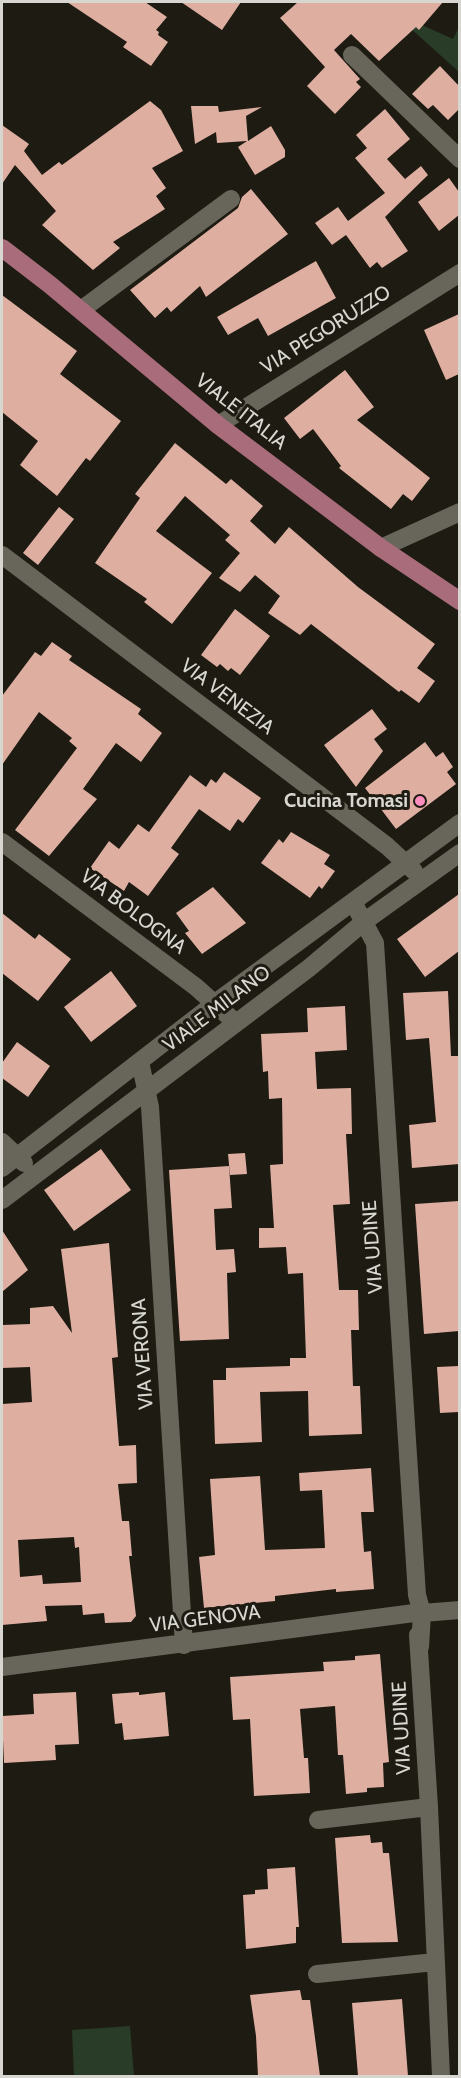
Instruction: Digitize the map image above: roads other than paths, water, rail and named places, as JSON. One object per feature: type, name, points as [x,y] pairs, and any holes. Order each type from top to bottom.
[{"type":"main road","name":"VIALE ITALIA","points":[[2,248],[81,310],[218,425],[381,548],[459,601]]},
{"type":"street","points":[[352,55],[459,159]]},
{"type":"street","points":[[81,310],[231,199]]},
{"type":"street","name":"VIA PEGORUZZO","points":[[218,425],[459,273]]},
{"type":"street","points":[[381,548],[459,512]]},
{"type":"street","name":"VIA VENEZIA","points":[[2,555],[407,863],[422,880]]},
{"type":"street","name":"VIALE MILANO","points":[[2,1168],[214,1003],[459,823]]},
{"type":"street","name":"VIA BOLOGNA","points":[[2,842],[214,1003],[235,1022]]},
{"type":"street","name":"VIALE MILANO","points":[[2,1200],[309,968],[365,921],[459,853]]},
{"type":"street","name":"VIA UDINE","points":[[353,902],[375,943],[417,1595],[441,2076]]},
{"type":"street","name":"VIA VERONA","points":[[140,1062],[150,1107],[184,1645]]},
{"type":"street","points":[[2,1142],[18,1155],[35,1174]]},
{"type":"street","name":"VIA GENOVA","points":[[2,1667],[459,1610]]},
{"type":"street","points":[[318,1820],[429,1807]]},
{"type":"street","points":[[317,1974],[435,1962]]},
{"type":"place","name":"Cucina Tomasi","points":[[420,801]]}]
